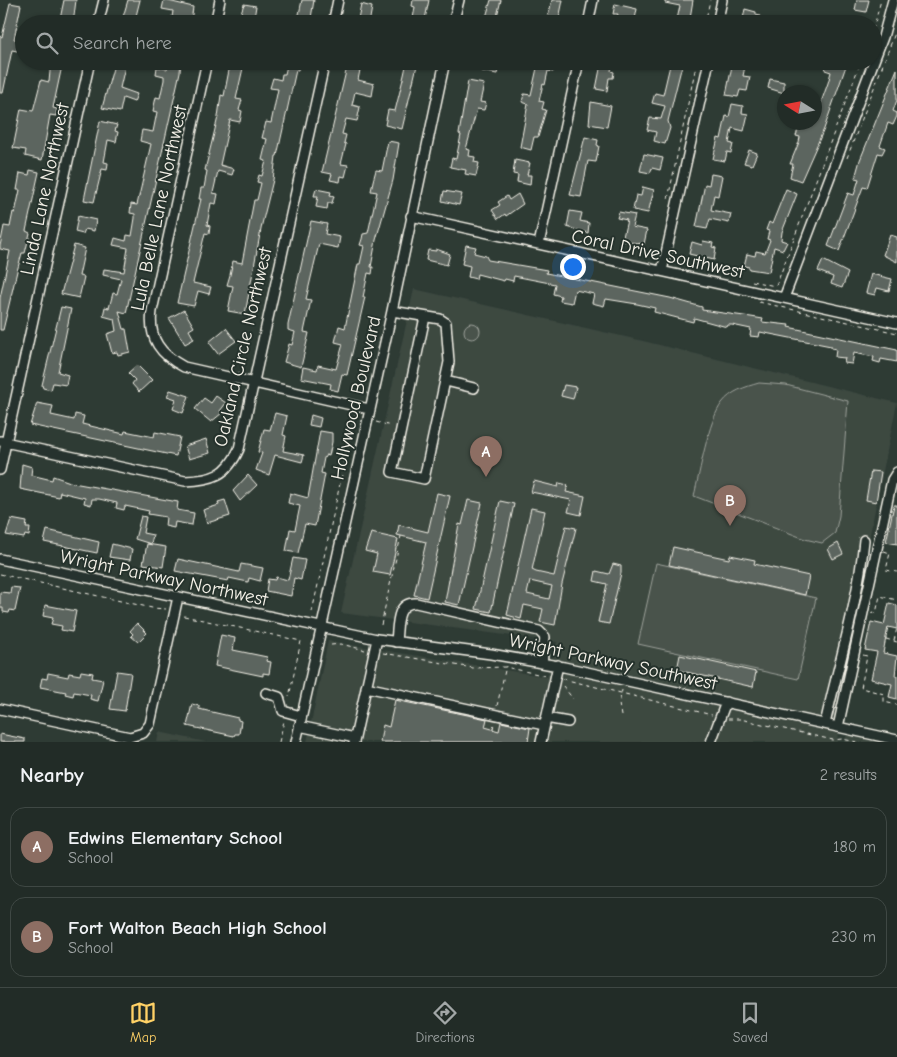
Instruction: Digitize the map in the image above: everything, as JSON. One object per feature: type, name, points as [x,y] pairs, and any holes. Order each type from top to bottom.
[{"type":"street","points":[[100,15],[104,0]]},
{"type":"street","points":[[217,15],[220,0]]},
{"type":"street","points":[[335,15],[338,0]]},
{"type":"street","points":[[455,15],[458,0]]},
{"type":"street","points":[[590,15],[593,0]]},
{"type":"street","points":[[719,15],[722,0]]},
{"type":"street","points":[[882,40],[894,0]]},
{"type":"street","name":"Linda Lane Northwest","points":[[0,470],[3,442],[88,70]]},
{"type":"street","name":"Lula Belle Lane Northwest","points":[[205,70],[152,311],[151,329],[156,344],[168,359],[184,368],[369,409]]},
{"type":"street","name":"Oakland Circle Northwest","points":[[3,442],[185,480],[204,480],[219,475],[235,458],[254,383],[323,70]]},
{"type":"street","name":"Hollywood Boulevard","points":[[296,742],[366,420],[392,311],[443,70]]},
{"type":"street","points":[[539,244],[577,70]]},
{"type":"street","points":[[662,271],[707,70]]},
{"type":"street","points":[[784,298],[870,70]]},
{"type":"street","name":"Coral Drive Southwest","points":[[411,216],[897,323]]},
{"type":"street","points":[[392,311],[440,319],[446,323],[449,362],[424,479],[392,472],[425,317]]},
{"type":"street","points":[[446,381],[474,388]]},
{"type":"street","points":[[838,727],[890,489],[897,472]]},
{"type":"street","points":[[825,724],[846,645],[860,579],[864,540]]},
{"type":"street","name":"Wright Parkway Northwest","points":[[0,559],[321,628]]},
{"type":"street","points":[[0,709],[130,736],[143,733],[150,724],[178,598]]},
{"type":"street","points":[[396,642],[399,613],[403,605],[416,603],[540,631],[545,637],[542,663]]},
{"type":"street","name":"Wright Parkway Southwest","points":[[321,628],[396,642],[508,656],[897,740]]},
{"type":"street","points":[[299,726],[354,740],[377,639]]},
{"type":"street","points":[[541,742],[545,721],[558,681],[558,666]]},
{"type":"street","points":[[366,687],[496,715],[568,722]]},
{"type":"street","points":[[266,693],[279,697],[283,711],[302,716]]},
{"type":"street","points":[[711,742],[726,702]]},
{"type":"path","points":[[707,15],[710,0]]},
{"type":"path","points":[[877,15],[881,0]]},
{"type":"path","points":[[667,205],[695,70]]},
{"type":"path","points":[[776,286],[858,70]]},
{"type":"path","points":[[312,612],[356,406]]},
{"type":"path","points":[[354,417],[402,428]]},
{"type":"path","points":[[381,625],[401,536]]},
{"type":"path","points":[[0,574],[301,641],[280,742]]},
{"type":"path","points":[[867,611],[876,613],[880,596],[897,600]]},
{"type":"path","points":[[886,639],[896,641],[896,628]]},
{"type":"path","points":[[331,645],[341,644],[473,668],[505,667],[558,681],[587,684],[600,690],[721,717],[740,719],[833,740],[842,739],[857,742]]},
{"type":"path","points":[[858,654],[868,656],[860,688],[884,694],[884,702],[897,705]]},
{"type":"path","points":[[493,729],[508,656]]},
{"type":"path","points":[[621,716],[619,704],[624,680]]},
{"type":"path","points":[[558,681],[573,699]]},
{"type":"shaded area","points":[[414,289],[639,340],[897,403],[835,704],[838,742],[307,742],[328,641],[547,677],[557,642],[341,613]]},
{"type":"shaded area","points":[[469,323],[475,323],[480,328],[478,337],[469,339],[464,334],[464,328]]},
{"type":"shaded area","points":[[759,383],[786,385],[848,401],[839,516],[835,533],[822,543],[805,539],[694,496],[709,434],[717,411],[722,403],[734,392]]},
{"type":"shaded area","points":[[656,563],[816,598],[798,679],[638,644]]},
{"type":"shaded area","points":[[159,732],[206,742],[157,742]]},
{"type":"shaded area","points":[[847,734],[886,742],[844,742]]},
{"type":"building","points":[[64,0],[76,0],[74,15],[61,15]]},
{"type":"building","points":[[128,0],[140,0],[136,15],[124,15]]},
{"type":"building","points":[[164,0],[193,7],[192,15],[172,15],[173,11],[162,9]]},
{"type":"building","points":[[302,0],[314,0],[312,15],[299,15]]},
{"type":"building","points":[[413,0],[429,0],[426,15],[414,15],[415,7],[412,6]]},
{"type":"building","points":[[491,0],[501,0],[497,15],[487,15]]},
{"type":"building","points":[[552,0],[563,0],[560,15],[548,15]]},
{"type":"building","points":[[665,0],[693,0],[690,15],[678,15],[680,6],[665,3]]},
{"type":"building","points":[[857,0],[869,0],[866,12],[855,10]]},
{"type":"building","points":[[10,3],[21,5],[19,15],[15,15],[15,51],[12,50],[3,93],[0,93],[0,36],[2,37]]},
{"type":"building","points":[[244,4],[256,6],[254,15],[240,15]]},
{"type":"building","points":[[361,4],[372,7],[371,15],[359,15]]},
{"type":"building","points":[[615,4],[637,9],[636,15],[613,14]]},
{"type":"building","points":[[745,9],[756,12],[756,15],[744,15]]},
{"type":"building","points":[[897,69],[897,100],[893,111],[897,113],[897,116],[893,125],[888,123],[880,146],[885,148],[882,154],[878,153],[867,188],[863,187],[839,251],[828,246],[848,193],[854,195],[859,179],[855,178],[860,160]]},
{"type":"building","points":[[50,70],[61,70],[53,108],[57,109],[56,116],[50,115],[42,160],[25,156],[26,150],[13,148],[21,109],[33,111],[41,80],[49,82]]},
{"type":"building","points":[[113,70],[124,70],[120,88],[137,94],[134,102],[123,98],[120,112],[102,108]]},
{"type":"building","points":[[157,70],[180,70],[126,313],[119,311],[124,329],[126,329],[130,352],[118,355],[117,352],[112,353],[107,334],[116,331],[114,319],[103,316],[105,307],[109,308],[113,293],[117,294],[121,279],[103,275],[104,269],[124,272],[128,248],[113,245],[115,238],[126,241],[127,235],[132,236],[135,214],[130,213],[131,204],[137,205],[151,144],[140,141],[142,130],[153,132],[157,112],[153,111],[156,97],[160,98],[164,80],[164,76],[156,74]]},
{"type":"building","points":[[229,70],[243,70],[236,99],[242,100],[239,110],[242,111],[240,122],[230,120],[220,165],[234,169],[232,175],[218,171],[213,193],[218,194],[216,204],[211,203],[207,225],[210,226],[209,234],[205,233],[193,283],[211,287],[209,294],[198,291],[194,306],[177,303],[201,199],[199,199],[201,188],[204,188],[207,171],[205,170],[218,117],[221,95],[224,96]]},
{"type":"building","points":[[286,70],[296,70],[276,156],[273,180],[262,224],[245,314],[228,311],[233,286],[227,285],[233,261],[242,263],[254,200],[257,200],[261,183],[257,182],[259,175],[262,176],[266,161],[262,160],[267,139],[262,138],[266,122],[271,123],[278,89],[270,88],[273,78],[281,80],[282,74],[285,74]]},
{"type":"building","points":[[346,70],[360,70],[358,80],[374,84],[372,96],[355,92],[352,105],[360,107],[357,121],[346,119],[342,134],[346,135],[344,143],[346,144],[341,164],[348,165],[345,177],[341,176],[340,182],[330,180],[332,174],[322,172]]},
{"type":"building","points":[[405,70],[416,70],[402,129],[385,125],[388,110],[395,111]]},
{"type":"building","points":[[481,70],[498,70],[497,74]]},
{"type":"building","points":[[537,70],[553,70],[553,72],[548,71],[545,85],[543,84],[539,101],[544,102],[542,109],[546,110],[538,137],[534,137],[531,150],[520,147],[528,104],[522,102],[524,94],[531,95]]},
{"type":"building","points":[[600,70],[611,70],[614,72],[613,78],[609,78],[607,91],[596,89]]},
{"type":"building","points":[[669,70],[681,70],[668,121],[670,128],[665,144],[654,141],[656,132],[647,130],[650,118],[661,119],[665,106],[652,103],[655,93],[663,95]]},
{"type":"building","points":[[731,70],[744,70],[743,76],[750,77],[747,91],[740,90],[738,97],[726,95]]},
{"type":"building","points":[[825,70],[845,70],[824,129],[801,181],[790,177],[793,164],[790,164],[800,137],[796,136],[798,130],[822,130],[822,100],[831,72]]},
{"type":"building","points":[[770,79],[784,82],[784,85],[777,85],[777,91],[768,88]]},
{"type":"building","points":[[468,81],[484,84],[480,102],[486,103],[484,110],[477,109],[466,149],[470,150],[469,156],[475,157],[474,162],[479,163],[476,176],[465,174],[466,170],[450,167],[452,158],[456,159]]},
{"type":"building","points":[[591,102],[611,106],[607,127],[589,124]]},
{"type":"building","points":[[732,104],[743,106],[742,113],[748,114],[744,131],[732,128],[729,143],[733,144],[731,153],[727,152],[725,161],[713,159],[718,138],[721,139],[726,116],[729,117]]},
{"type":"building","points":[[100,121],[117,125],[115,131],[118,132],[116,142],[108,140],[104,162],[108,163],[107,170],[102,169],[94,202],[84,200]]},
{"type":"building","points":[[585,137],[598,140],[597,145],[599,146],[596,162],[588,161],[581,197],[570,195]]},
{"type":"building","points":[[388,141],[399,143],[393,180],[376,240],[371,267],[373,267],[372,274],[368,273],[363,297],[365,297],[347,375],[342,374],[338,391],[330,389],[331,384],[301,378],[303,367],[317,370],[318,365],[336,369],[343,344],[335,342],[339,326],[345,328],[358,264],[360,264],[364,246],[360,245],[363,234],[368,233],[377,192],[371,191],[373,181],[376,170],[382,171]]},
{"type":"building","points":[[749,150],[757,153],[752,165],[744,163]]},
{"type":"building","points":[[644,154],[663,158],[660,170],[652,168],[650,173],[640,171]]},
{"type":"building","points":[[515,160],[530,163],[527,175],[531,175],[530,185],[517,182],[518,175],[513,174]]},
{"type":"building","points":[[30,170],[39,172],[26,231],[30,233],[25,253],[22,253],[3,330],[0,330],[0,298],[10,251],[0,249],[0,246],[4,226],[10,227],[13,212],[15,213],[20,190],[17,190],[20,173],[29,175]]},
{"type":"building","points":[[711,174],[722,176],[718,196],[714,195],[711,210],[731,214],[729,223],[710,219],[707,229],[696,227],[705,184],[709,185]]},
{"type":"building","points":[[643,187],[654,190],[648,213],[633,210],[636,195],[641,196]]},
{"type":"building","points":[[316,189],[331,192],[330,195],[334,196],[332,203],[328,203],[327,209],[316,207],[318,196],[314,196]]},
{"type":"building","points":[[786,189],[797,194],[782,232],[781,240],[787,242],[783,250],[774,247],[769,272],[749,269],[749,267],[744,266],[747,254],[755,256],[756,251],[765,253],[770,240],[767,239],[769,231],[766,230],[769,222],[772,224]]},
{"type":"building","points":[[444,191],[462,194],[459,205],[442,201]]},
{"type":"building","points":[[518,194],[523,204],[506,216],[505,214],[498,219],[492,210],[500,205],[498,202],[507,196],[509,200]]},
{"type":"building","points":[[570,211],[582,213],[580,221],[589,223],[588,233],[567,227]]},
{"type":"building","points":[[619,212],[635,215],[632,227],[647,230],[644,244],[622,241],[627,220],[617,218]]},
{"type":"building","points":[[78,216],[96,220],[94,231],[85,229],[83,234],[75,232]]},
{"type":"building","points":[[311,221],[327,224],[325,234],[340,237],[338,248],[319,244],[306,299],[311,300],[304,332],[309,333],[301,367],[284,362],[289,344],[292,345],[295,332],[288,330],[288,325]]},
{"type":"building","points":[[890,235],[897,237],[897,262],[883,255]]},
{"type":"building","points":[[703,241],[713,243],[712,247],[716,248],[714,260],[689,254],[692,242],[702,245]]},
{"type":"building","points":[[74,245],[85,248],[79,276],[84,277],[79,298],[61,294]]},
{"type":"building","points":[[466,245],[476,247],[474,253],[486,256],[488,260],[547,270],[546,273],[670,298],[702,307],[702,310],[763,319],[762,322],[789,325],[788,327],[897,350],[897,362],[881,359],[880,363],[873,361],[874,357],[854,353],[852,364],[844,363],[845,358],[835,357],[836,349],[831,348],[831,346],[760,332],[759,337],[750,336],[751,329],[732,325],[727,327],[694,318],[693,322],[654,312],[655,308],[637,304],[606,299],[604,306],[592,303],[594,294],[575,290],[572,303],[560,301],[561,296],[553,294],[555,284],[514,276],[513,281],[505,279],[504,281],[477,274],[476,279],[468,277],[470,266],[462,264]]},
{"type":"building","points":[[436,249],[450,254],[447,265],[426,260],[428,250],[436,251]]},
{"type":"building","points":[[823,260],[848,273],[842,288],[831,284],[833,277],[818,271]]},
{"type":"building","points":[[871,274],[892,279],[889,291],[877,288],[875,295],[866,293]]},
{"type":"building","points":[[61,307],[71,309],[58,372],[68,375],[66,385],[53,383],[51,390],[43,388],[42,385]]},
{"type":"building","points":[[184,310],[194,327],[189,330],[194,339],[185,344],[169,318]]},
{"type":"building","points":[[226,328],[236,341],[218,354],[209,342]]},
{"type":"building","points":[[137,365],[152,380],[139,392],[132,384],[135,380],[128,373]]},
{"type":"building","points":[[564,385],[576,387],[573,399],[561,396]]},
{"type":"building","points":[[170,390],[189,396],[183,413],[173,409],[176,399],[167,396]]},
{"type":"building","points":[[216,396],[226,403],[220,411],[222,413],[211,422],[195,409],[204,398],[211,403]]},
{"type":"building","points":[[37,403],[53,406],[51,415],[74,420],[75,414],[84,416],[82,424],[124,434],[125,431],[154,437],[155,432],[180,437],[176,456],[30,425]]},
{"type":"building","points":[[275,413],[287,416],[283,435],[286,436],[283,451],[304,455],[302,462],[275,455],[269,475],[256,470],[262,453],[258,452],[264,429],[270,430]]},
{"type":"building","points":[[311,415],[321,418],[319,427],[309,425]]},
{"type":"building","points":[[320,431],[332,433],[332,442],[329,456],[326,455],[324,458],[321,473],[325,474],[315,526],[305,524],[298,553],[286,551],[290,529],[295,530],[300,506],[288,503],[290,493],[308,498]]},
{"type":"building","points":[[206,439],[210,453],[189,459],[185,446]]},
{"type":"building","points":[[22,464],[32,467],[31,475],[52,480],[53,476],[73,483],[178,502],[177,510],[194,513],[192,525],[175,522],[174,528],[165,526],[166,517],[148,514],[149,511],[125,506],[124,510],[116,508],[117,503],[99,499],[92,499],[91,505],[84,503],[85,498],[60,492],[59,497],[20,489]]},
{"type":"building","points":[[871,471],[881,472],[876,502],[866,500]]},
{"type":"building","points":[[248,475],[257,485],[240,501],[233,491]]},
{"type":"building","points":[[534,481],[558,487],[559,483],[568,485],[566,492],[585,496],[581,515],[568,512],[571,500],[531,492]]},
{"type":"building","points":[[437,493],[450,496],[427,598],[414,595],[426,542],[397,535],[399,525],[428,532]]},
{"type":"building","points":[[225,500],[230,516],[207,523],[203,510],[219,505],[218,502]]},
{"type":"building","points":[[468,500],[482,503],[459,605],[445,602],[459,524],[462,525]]},
{"type":"building","points":[[500,501],[514,504],[491,612],[476,609]]},
{"type":"building","points":[[894,505],[897,505],[897,544],[886,542]]},
{"type":"building","points":[[531,508],[545,511],[532,570],[536,572],[554,576],[566,526],[576,528],[562,584],[555,625],[540,622],[543,609],[524,605],[521,619],[507,615]],"holes":[[[530,581],[552,586],[549,599],[527,594]]]},
{"type":"building","points":[[141,516],[146,517],[143,533],[153,535],[151,544],[135,539]]},
{"type":"building","points":[[11,519],[27,522],[26,528],[30,528],[29,536],[25,535],[24,538],[6,535]]},
{"type":"building","points":[[47,530],[99,542],[97,553],[44,542]]},
{"type":"building","points":[[371,533],[398,539],[390,575],[373,572],[377,554],[365,551]]},
{"type":"building","points":[[838,543],[843,554],[833,559],[828,549]]},
{"type":"building","points":[[112,544],[132,549],[130,560],[109,557]]},
{"type":"building","points":[[147,544],[166,547],[163,567],[143,564]]},
{"type":"building","points":[[673,547],[729,559],[730,555],[755,560],[754,564],[809,576],[805,595],[669,565]]},
{"type":"building","points":[[293,558],[305,560],[301,580],[294,578],[291,596],[266,591],[268,579],[275,580],[276,577],[288,580]]},
{"type":"building","points":[[178,559],[239,572],[241,564],[263,568],[260,581],[249,578],[248,582],[229,578],[228,581],[175,571]]},
{"type":"building","points":[[613,564],[621,566],[621,573],[609,624],[598,622],[607,584],[594,581],[596,571],[609,574]]},
{"type":"building","points":[[11,587],[20,588],[15,611],[3,612],[3,608],[0,608],[0,592],[10,593]]},
{"type":"building","points":[[889,603],[897,605],[897,629],[888,627],[883,653],[897,656],[895,676],[897,676],[897,699],[889,697],[892,684],[871,679],[877,652],[865,650],[871,622],[884,625]]},
{"type":"building","points":[[45,605],[76,611],[72,632],[61,630],[62,626],[51,624],[53,618],[43,616]]},
{"type":"building","points":[[137,623],[147,633],[138,642],[131,636],[133,634],[130,631]]},
{"type":"building","points":[[221,635],[235,638],[233,650],[267,657],[266,661],[271,662],[269,674],[263,673],[263,676],[215,666]]},
{"type":"building","points":[[680,655],[756,672],[753,687],[677,670]]},
{"type":"building","points":[[81,671],[93,673],[92,678],[103,680],[98,701],[90,699],[91,695],[74,692],[73,696],[65,694],[66,692],[40,687],[42,678],[47,679],[48,673],[68,677],[69,673],[80,675]]},
{"type":"building","points":[[117,671],[131,673],[125,711],[110,709]]},
{"type":"building","points":[[395,700],[487,719],[485,727],[499,731],[501,722],[530,728],[528,742],[380,742],[383,725],[389,727]]},
{"type":"building","points":[[192,704],[199,706],[199,709],[238,718],[241,721],[239,734],[234,736],[187,726]]},
{"type":"building","points":[[0,734],[25,739],[25,742],[0,742]]},
{"type":"place","name":"Edwins Elementary School","points":[[486,477]]},
{"type":"place","name":"Fort Walton Beach High School","points":[[730,526]]}]
